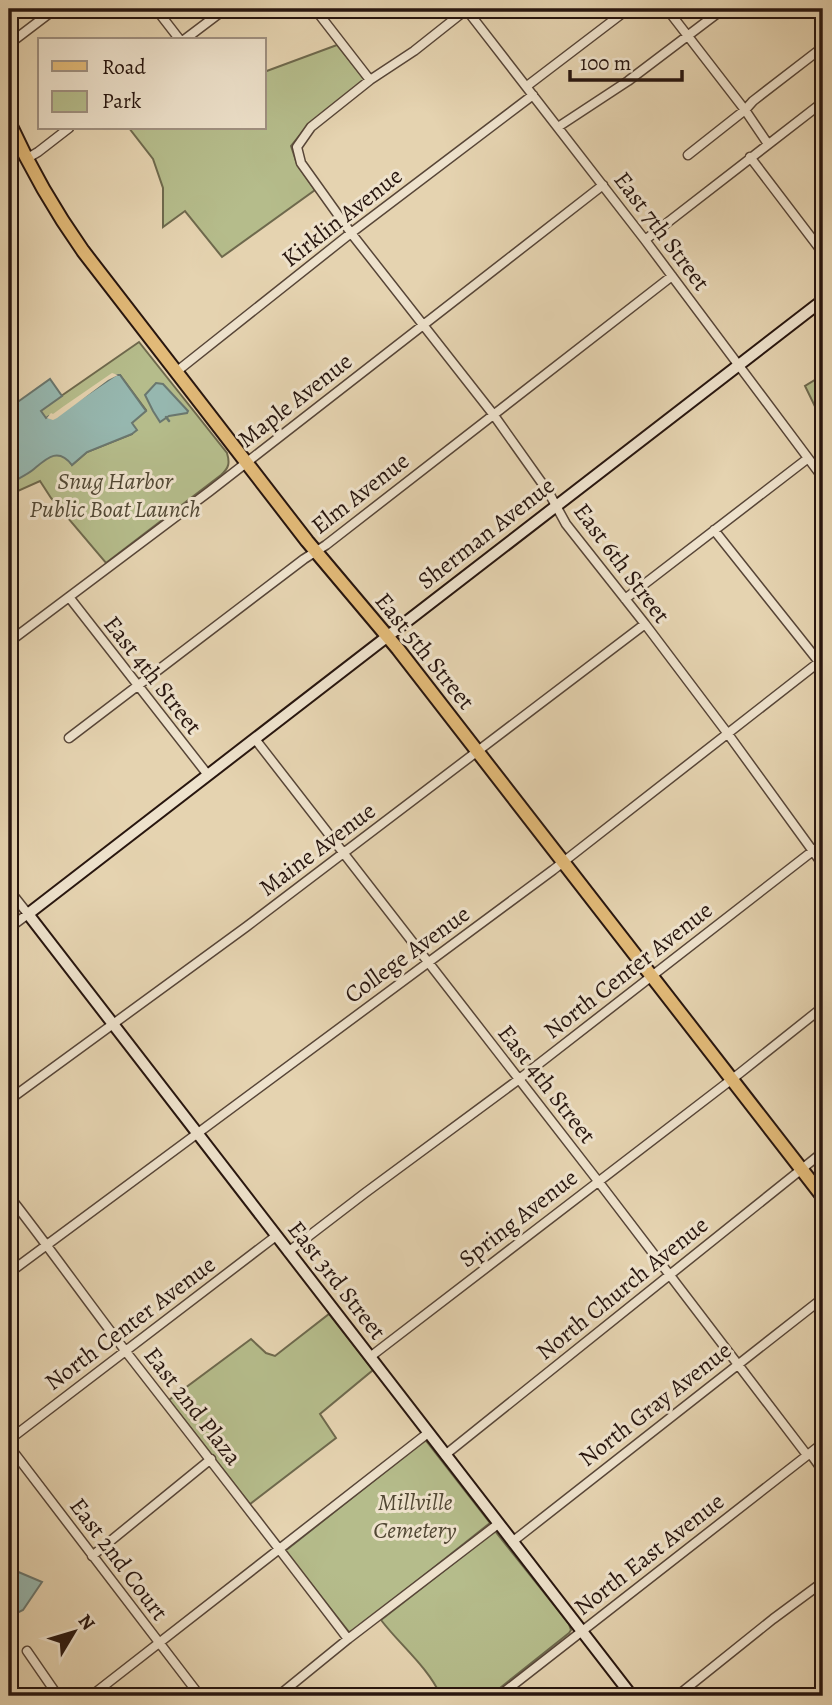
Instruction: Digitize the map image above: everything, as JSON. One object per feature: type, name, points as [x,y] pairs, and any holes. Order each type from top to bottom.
[{"type":"main road","name":"East 5th Street","points":[[9,122],[26,159],[68,230],[316,551],[388,636],[478,751],[823,1197]]},
{"type":"street","points":[[9,44],[55,9]]},
{"type":"street","points":[[156,9],[180,38]]},
{"type":"street","points":[[185,38],[225,9]]},
{"type":"street","points":[[314,9],[370,80],[414,51],[467,9]]},
{"type":"street","name":"East 7th Street","points":[[467,9],[645,240],[823,478]]},
{"type":"street","points":[[527,86],[628,9]]},
{"type":"street","points":[[667,9],[768,144]]},
{"type":"street","points":[[558,127],[628,81],[723,9]]},
{"type":"street","points":[[688,155],[823,47]]},
{"type":"street","name":"East 6th Street","points":[[370,80],[304,135],[297,147],[301,163],[351,233],[493,414],[549,493],[566,524],[728,734],[823,865]]},
{"type":"street","name":"Kirklin Avenue","points":[[176,372],[351,233],[533,95]]},
{"type":"street","points":[[645,240],[823,102]]},
{"type":"street","points":[[26,159],[66,130]]},
{"type":"street","points":[[750,157],[823,253]]},
{"type":"street","name":"Maple Avenue","points":[[9,642],[603,185]]},
{"type":"street","name":"Elm Avenue","points":[[69,738],[326,545],[671,275]]},
{"type":"street","name":"Sherman Avenue","points":[[9,928],[823,300]]},
{"type":"street","points":[[625,599],[807,459]]},
{"type":"street","points":[[714,530],[822,663]]},
{"type":"street","name":"East 4th Street","points":[[69,597],[208,775]]},
{"type":"street","name":"Maine Avenue","points":[[9,1100],[246,927],[645,624]]},
{"type":"street","name":"College Avenue","points":[[9,1273],[563,862],[822,663]]},
{"type":"street","name":"East 4th Street","points":[[255,738],[823,1471]]},
{"type":"street","name":"North Center Avenue","points":[[288,1252],[519,1080],[823,843]]},
{"type":"street","name":"East 3rd Street","points":[[9,890],[632,1696]]},
{"type":"street","name":"Spring Avenue","points":[[370,1357],[823,1006]]},
{"type":"street","name":"North Church Avenue","points":[[444,1455],[823,1152]]},
{"type":"street","name":"East 2nd Plaza","points":[[9,1196],[348,1639]]},
{"type":"street","name":"North Center Avenue","points":[[9,1440],[276,1236]]},
{"type":"street","name":"North Gray Avenue","points":[[512,1542],[823,1298]]},
{"type":"street","points":[[91,1696],[428,1433]]},
{"type":"street","name":"North East Avenue","points":[[499,1696],[823,1443]]},
{"type":"street","name":"East 2nd Court","points":[[9,1446],[200,1696]]},
{"type":"street","points":[[92,1556],[211,1459]]},
{"type":"street","points":[[278,1696],[498,1524]]},
{"type":"street","points":[[677,1696],[823,1582]]},
{"type":"street","points":[[27,1651],[58,1696]]},
{"type":"green space","points":[[337,45],[365,80],[309,124],[291,146],[297,164],[315,190],[222,257],[185,211],[163,227],[163,188],[153,159],[131,130],[266,130],[266,71]]},
{"type":"green space","name":"Snug Harbor Public Boat Launch","points":[[139,342],[227,453],[229,463],[221,475],[106,563],[40,481],[9,495],[9,451],[59,446],[72,465],[87,452],[132,434],[131,423],[146,410],[120,375],[116,375],[58,422],[28,419]]},
{"type":"green space","points":[[823,375],[823,423],[805,386]]},
{"type":"green space","points":[[329,1314],[373,1370],[320,1414],[336,1438],[250,1504],[169,1400],[251,1339],[266,1353],[275,1356]]},
{"type":"green space","name":"Millville Cemetery","points":[[425,1440],[490,1523],[354,1631],[349,1632],[285,1551]]},
{"type":"green space","name":"Millville Cemetery","points":[[495,1531],[571,1630],[490,1696],[441,1696],[421,1666],[381,1620]]},
{"type":"water","points":[[116,375],[120,375],[146,411],[132,423],[137,430],[87,452],[72,465],[62,456],[53,456],[9,484],[9,403],[12,406],[50,379],[62,396],[41,411],[46,418],[54,417]]},
{"type":"water","points":[[156,383],[163,384],[187,413],[169,416],[160,422],[145,395]]},
{"type":"water","points":[[9,1568],[42,1582],[23,1610],[9,1617]]},
{"type":"pier","points":[[112,373],[118,375],[57,418],[47,418],[51,413]]},
{"type":"waterway","points":[[166,417],[169,421]]}]
